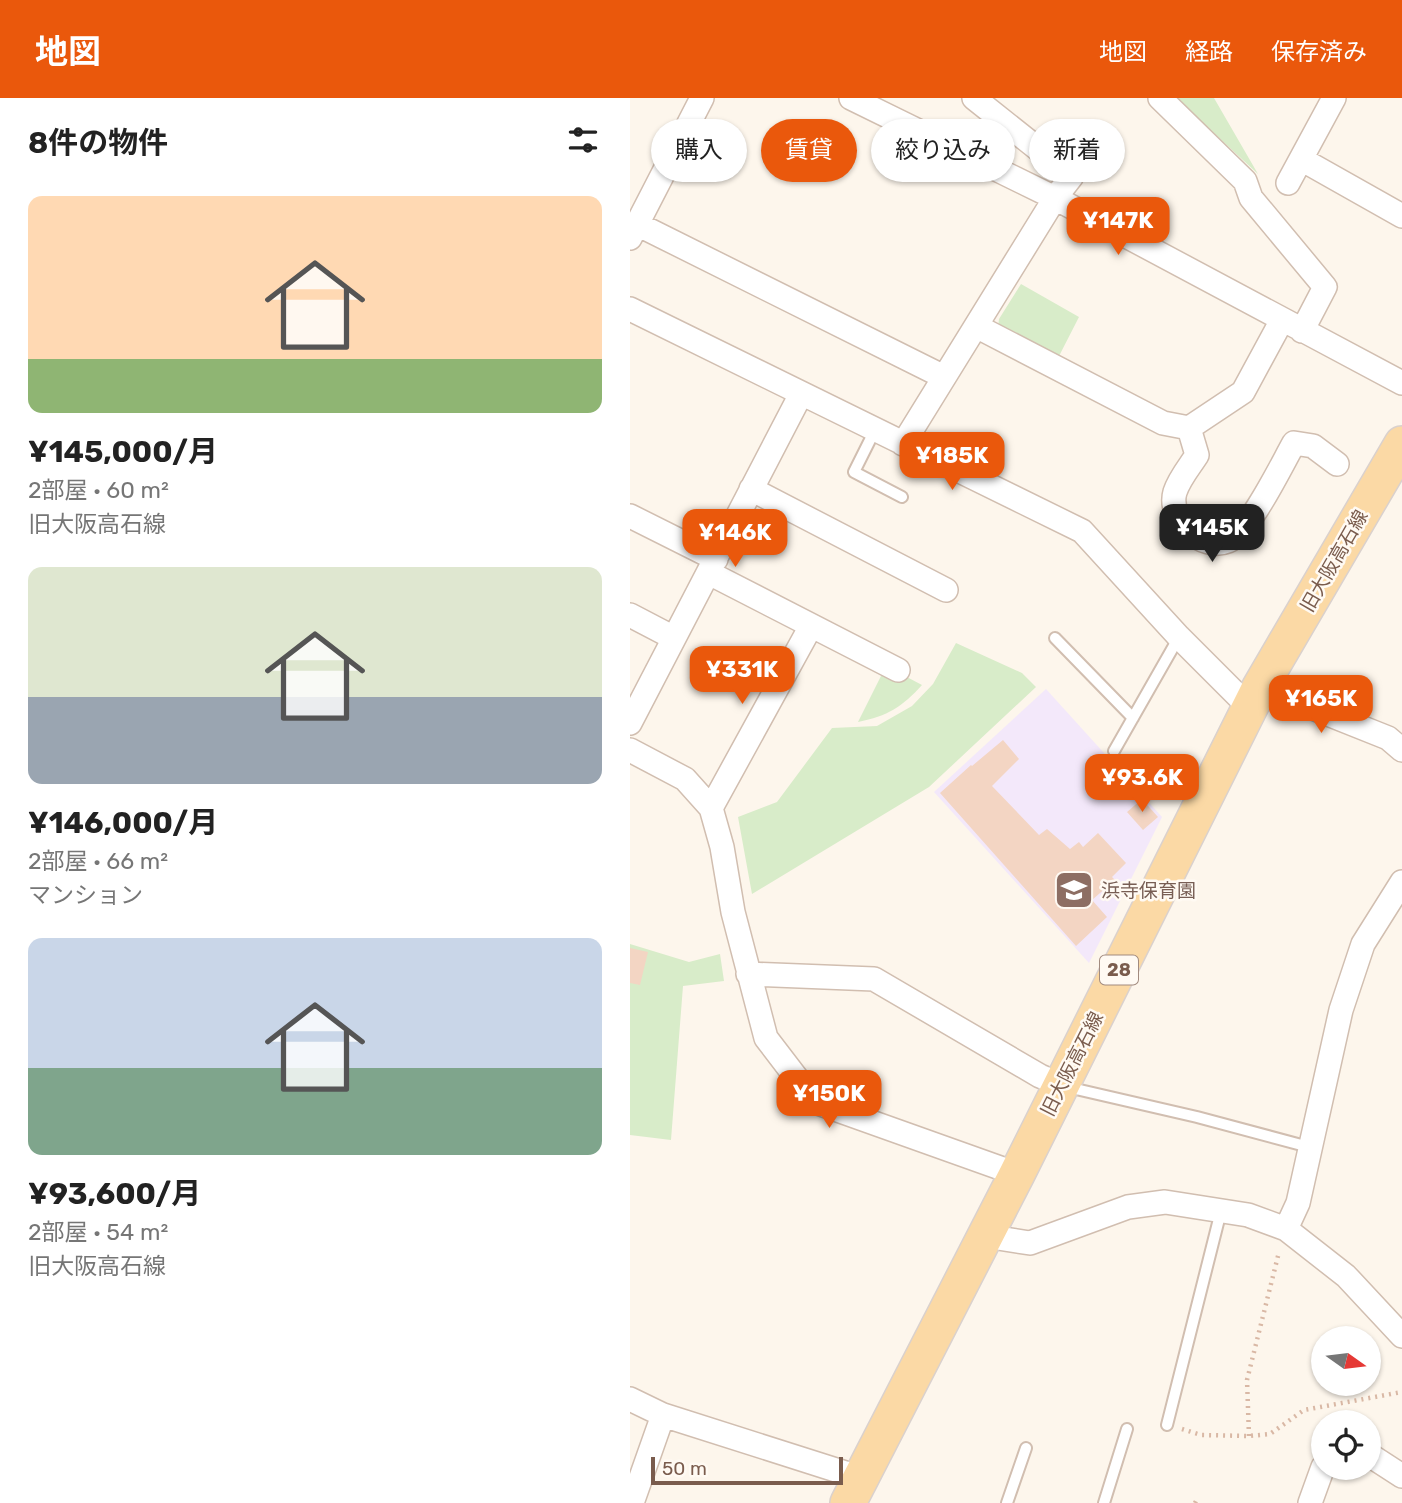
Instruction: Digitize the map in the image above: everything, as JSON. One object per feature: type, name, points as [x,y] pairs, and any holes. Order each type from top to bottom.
[{"type":"main road","name":"旧大阪高石線","points":[[855,1491],[1255,698],[1402,444]]},
{"type":"street","points":[[702,98],[634,231],[944,377]]},
{"type":"street","points":[[852,98],[1055,198],[1402,383]]},
{"type":"street","points":[[976,326],[1163,422],[1189,428],[1243,392],[1292,325],[1325,287],[1251,198],[1245,181],[1160,98]]},
{"type":"street","points":[[1288,183],[1334,98]]},
{"type":"street","points":[[903,444],[1055,198],[1072,176],[982,100]]},
{"type":"street","points":[[1301,159],[1402,216]]},
{"type":"street","points":[[630,309],[1082,531],[1179,637],[1255,698],[1388,738],[1402,750]]},
{"type":"street","points":[[630,723],[801,394]]},
{"type":"street","points":[[1189,428],[1197,455],[1174,493],[1175,513],[1189,531],[1206,542],[1227,542],[1244,529],[1294,443],[1313,446],[1337,464]]},
{"type":"street","points":[[751,489],[946,590]]},
{"type":"street","points":[[630,516],[810,626],[898,670]]},
{"type":"street","points":[[630,615],[674,638]]},
{"type":"street","points":[[711,808],[810,626]]},
{"type":"street","points":[[630,750],[685,779],[711,808],[722,846],[733,912],[766,1038],[815,1102],[1017,1174]]},
{"type":"street","points":[[1286,1229],[1298,1203],[1341,1010],[1363,944],[1402,882]]},
{"type":"street","points":[[748,974],[874,979],[1040,1076],[1061,1085]]},
{"type":"street","points":[[985,1236],[1030,1243],[1128,1207],[1165,1202],[1248,1215],[1286,1229],[1346,1276],[1402,1336]]},
{"type":"street","points":[[630,1399],[663,1415],[855,1491]]},
{"type":"street","points":[[632,1503],[663,1415]]},
{"type":"street","points":[[1381,1462],[1402,1476]]},
{"type":"street","points":[[1310,1503],[1318,1480]]},
{"type":"lane","points":[[875,430],[854,472],[902,497]]},
{"type":"lane","points":[[1114,751],[1179,637]]},
{"type":"lane","points":[[1055,638],[1133,718]]},
{"type":"lane","points":[[1061,1085],[1309,1147]]},
{"type":"lane","points":[[1167,1424],[1221,1211]]},
{"type":"lane","points":[[1104,1503],[1127,1429]]},
{"type":"lane","points":[[1007,1503],[1026,1448]]},
{"type":"path","points":[[1249,1436],[1247,1380],[1286,1229]]},
{"type":"path","points":[[1167,1424],[1201,1435],[1270,1434],[1304,1410],[1402,1392]]},
{"type":"shaded area","name":"浜寺保育園","points":[[1046,689],[1162,817],[1089,963],[934,792]]},
{"type":"green space","points":[[1176,98],[1214,98],[1258,174]]},
{"type":"green space","points":[[1021,284],[1079,317],[1057,360],[998,327],[999,319]]},
{"type":"green space","points":[[956,643],[1022,673],[1036,687],[929,787],[752,894],[738,817],[777,802],[832,728],[877,726],[912,706],[933,684]]},
{"type":"green space","points":[[882,674],[899,683],[903,675],[922,685],[894,710],[858,722]]},
{"type":"green space","points":[[630,944],[689,962],[720,954],[724,981],[683,986],[671,1140],[630,1135]]},
{"type":"building","points":[[1003,740],[1019,759],[992,786],[1039,835],[1047,829],[1070,849],[1079,842],[1083,847],[1098,833],[1126,863],[1112,877],[1115,880],[1092,900],[1107,917],[1076,946],[940,793]]},
{"type":"building","points":[[1142,799],[1158,817],[1143,830],[1127,812]]},
{"type":"building","points":[[630,948],[648,952],[640,985],[630,983]]},
{"type":"place","name":"浜寺保育園","points":[[1074,890]]}]
